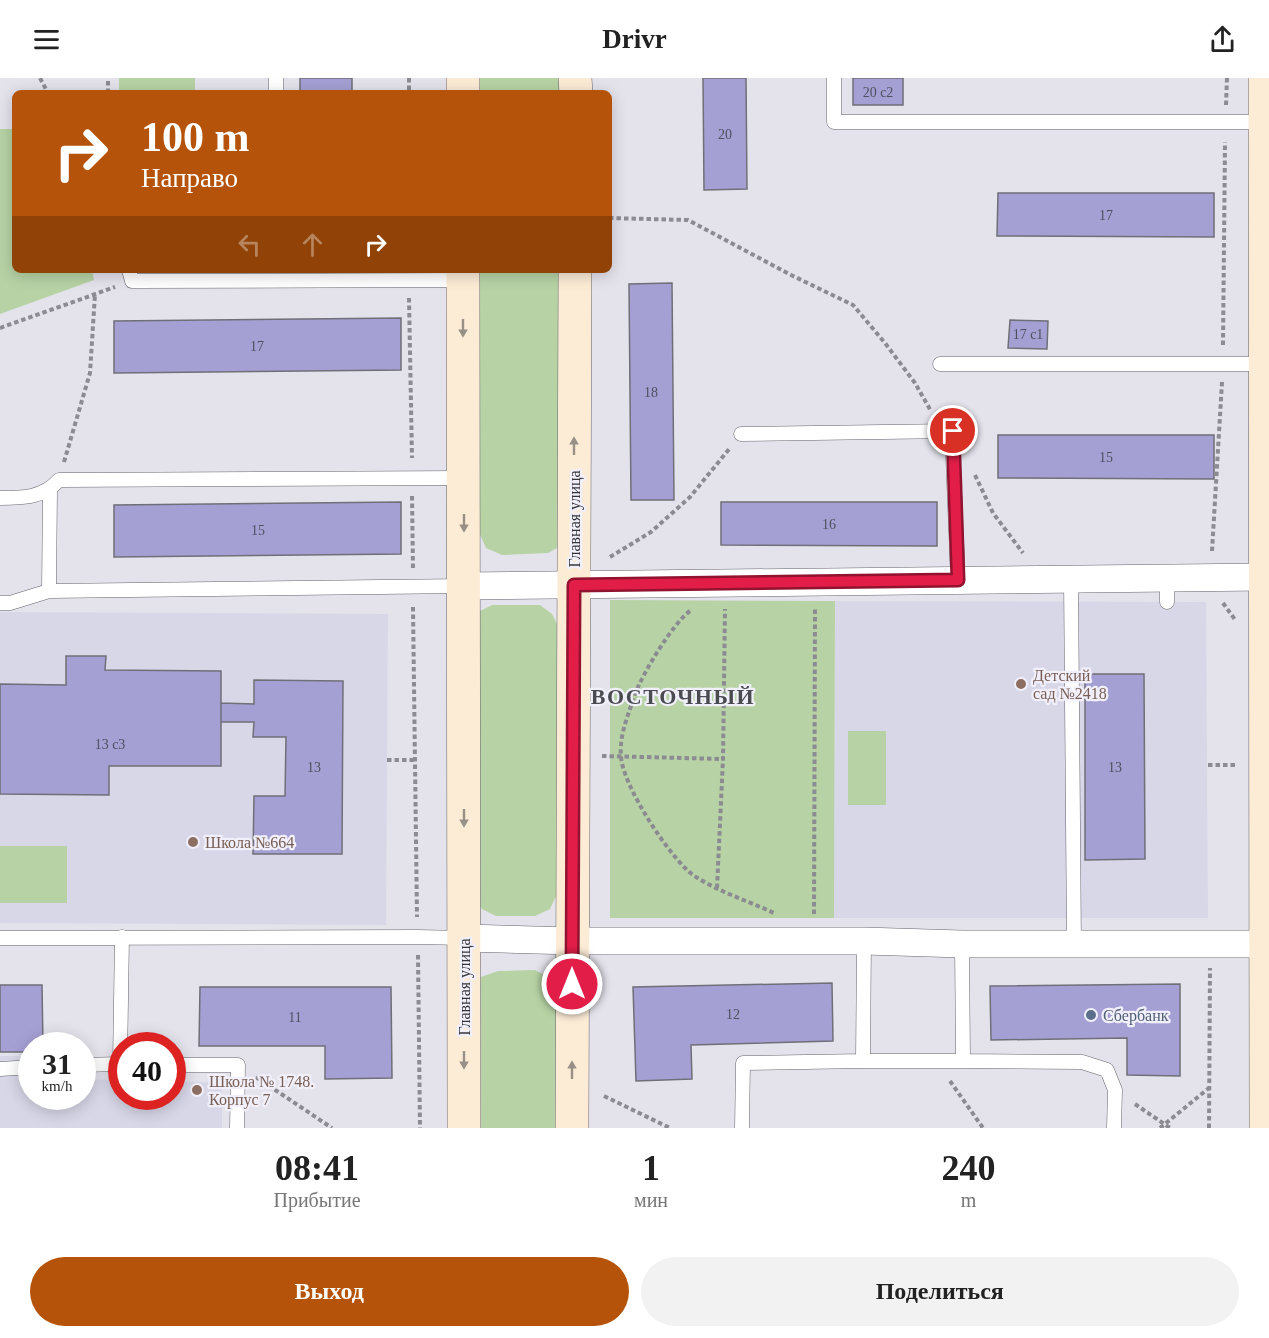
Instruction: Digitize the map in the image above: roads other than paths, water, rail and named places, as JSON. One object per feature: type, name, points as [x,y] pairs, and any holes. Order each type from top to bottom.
[{"type":"street","points":[[1265,78],[1267,364],[1264,577],[1268,944],[1266,1128]]},
{"type":"street","name":"Главная улица","points":[[572,1128],[575,273]]},
{"type":"street","name":"Главная улица","points":[[463,275],[464,1128]]},
{"type":"street","points":[[464,586],[1071,579],[1167,590],[1264,577]]},
{"type":"street","points":[[464,938],[1074,945],[1268,944]]},
{"type":"lane","points":[[834,78],[834,122],[1225,121],[1266,140]]},
{"type":"lane","points":[[131,276],[409,280],[463,275]]},
{"type":"lane","points":[[940,364],[1267,364]]},
{"type":"lane","points":[[741,434],[952,431],[958,580]]},
{"type":"lane","points":[[0,498],[22,498],[54,485],[464,478]]},
{"type":"lane","points":[[49,591],[54,485]]},
{"type":"lane","points":[[1071,579],[1074,945]]},
{"type":"lane","points":[[0,603],[10,603],[49,591],[464,586]]},
{"type":"lane","points":[[122,1032],[123,937]]},
{"type":"lane","points":[[0,938],[464,938]]},
{"type":"lane","points":[[863,1061],[864,941]]},
{"type":"lane","points":[[962,944],[963,1061]]},
{"type":"lane","points":[[742,1128],[743,1063],[863,1061],[1082,1062],[1107,1070],[1114,1090],[1114,1128]]},
{"type":"lane","points":[[186,1065],[238,1065],[237,1128]]},
{"type":"lane","points":[[0,1068],[18,1067]]},
{"type":"place","name":"Детский сад №2418","points":[[1021,684]]},
{"type":"place","name":"Школа №664","points":[[193,842]]},
{"type":"place","name":"Сбербанк","points":[[1091,1015]]},
{"type":"place","name":"Школа № 1748. Корпус 7","points":[[197,1090]]},
{"type":"district","name":"ВОСТОЧНЫЙ","points":[[673,696]]}]
